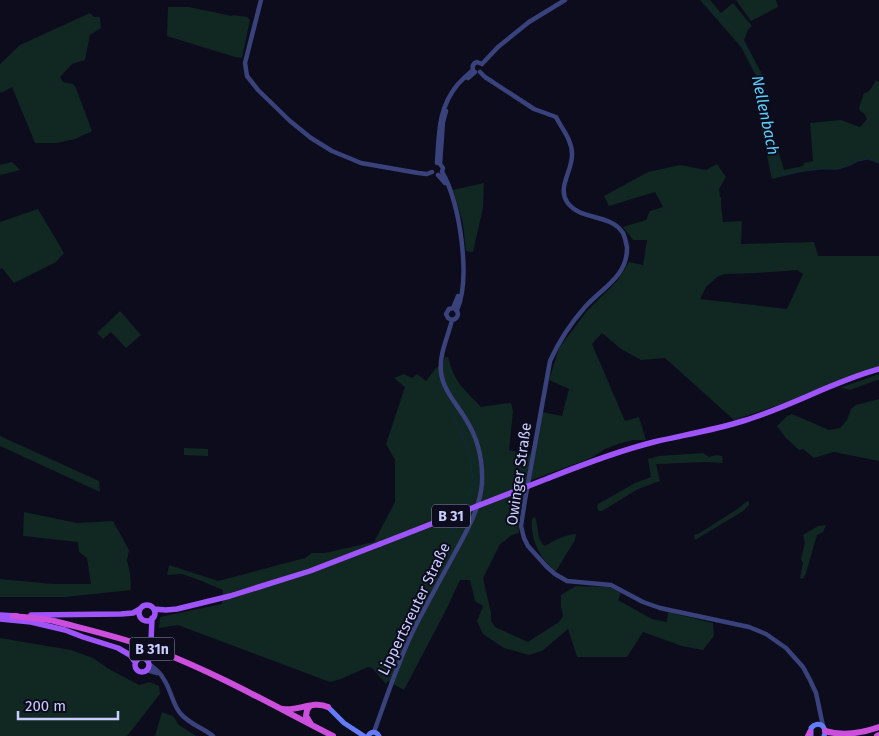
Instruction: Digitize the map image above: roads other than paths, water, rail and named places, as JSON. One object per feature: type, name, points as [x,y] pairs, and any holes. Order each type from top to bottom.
[{"type":"highway","name":"B 31n","points":[[13,616],[57,622],[108,634],[160,651],[219,678],[333,736]]},
{"type":"highway","name":"B 31n","points":[[31,622],[70,626]]},
{"type":"highway","points":[[279,709],[289,710],[316,704],[328,707]]},
{"type":"highway","points":[[310,706],[306,716],[312,725]]},
{"type":"highway","points":[[824,731],[840,735],[879,727]]},
{"type":"main road","name":"B 31","points":[[145,620],[149,620],[153,614],[166,610],[204,603],[310,571],[583,464],[654,442],[720,428],[746,420],[879,369]]},
{"type":"main road","name":"B 31","points":[[0,615],[121,614],[133,613],[147,605],[150,606],[153,614]]},
{"type":"main road","points":[[140,609],[140,616],[145,620],[152,632]]},
{"type":"main road","points":[[135,662],[141,658],[151,641],[153,614]]},
{"type":"main road","points":[[0,619],[31,622],[65,630],[118,648],[130,655],[135,662],[135,667],[138,671],[142,672],[148,665],[147,650]]},
{"type":"main road","points":[[141,658],[144,658],[148,665]]},
{"type":"main road","points":[[328,707],[344,723],[370,734]]},
{"type":"main road","points":[[810,735],[812,726],[816,724],[820,724],[824,731]]},
{"type":"street","points":[[260,0],[245,63],[247,76],[258,90],[290,121],[311,138],[332,151],[360,163],[418,173],[427,174],[432,172],[440,174],[447,181],[460,227],[462,244],[461,296],[455,310]]},
{"type":"street","points":[[438,164],[447,106],[460,85],[483,68],[482,64],[502,44],[529,22],[564,0]]},
{"type":"street","points":[[476,72],[472,66],[474,63],[482,64]]},
{"type":"street","name":"Owinger Straße","points":[[476,72],[534,109],[556,117],[571,147],[572,156],[564,188],[564,196],[567,202],[579,212],[607,220],[615,225],[623,233],[626,244],[627,254],[622,271],[615,280],[586,306],[566,330],[550,361],[521,526],[528,546],[547,567],[567,581],[611,585],[643,602],[660,608],[749,627],[766,634],[786,648],[803,667],[813,686],[824,731]]},
{"type":"street","points":[[432,172],[432,167],[438,164]]},
{"type":"street","points":[[438,164],[443,168],[440,174]]},
{"type":"street","points":[[448,310],[455,310],[458,314],[457,318],[452,320],[448,318],[446,314],[448,310]]},
{"type":"street","name":"Lippertsreuter Straße","points":[[370,734],[381,713],[405,649],[469,527],[480,493],[482,463],[476,440],[471,428],[446,390],[441,375],[440,365],[452,320]]},
{"type":"street","points":[[148,665],[160,674],[166,682],[174,703],[181,714],[213,736]]},
{"type":"street","name":"Owinger Straße","points":[[816,724],[819,709]]},
{"type":"waterway","name":"Nellenbach","points":[[705,0],[709,7],[734,30],[743,46],[746,47],[752,63],[761,78],[761,99],[772,150],[776,157],[773,167],[775,171],[780,174],[838,169],[868,159],[879,163]]},
{"type":"waterway","points":[[453,414],[470,455],[473,482],[463,509]]},
{"type":"waterway","points":[[385,679],[415,613],[443,562],[442,556],[447,538],[460,515]]}]
